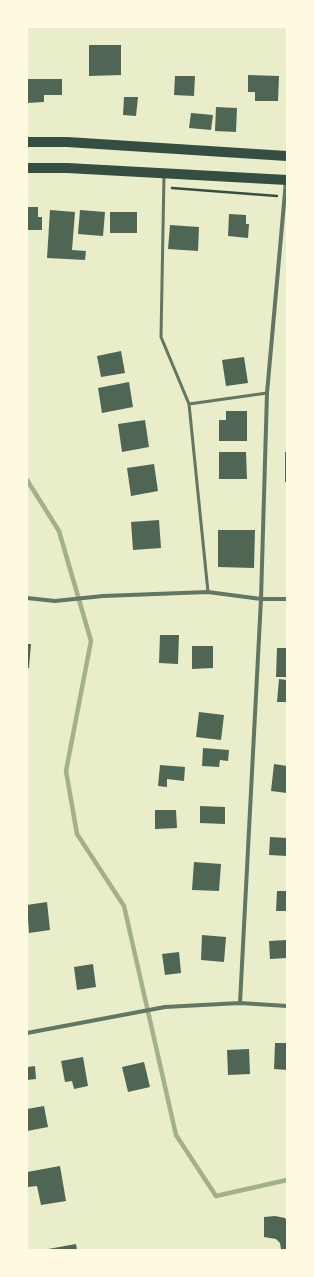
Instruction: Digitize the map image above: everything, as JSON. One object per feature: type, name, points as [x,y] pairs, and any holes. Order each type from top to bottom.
[{"type":"main road","points":[[27,142],[67,142],[287,156]]},
{"type":"main road","points":[[27,168],[164,172],[287,180]]},
{"type":"street","points":[[240,1003],[262,599],[267,393],[287,180]]},
{"type":"street","points":[[27,598],[55,601],[103,596],[208,592],[262,599],[287,599]]},
{"type":"street","points":[[27,1033],[165,1007],[240,1003],[287,1006]]},
{"type":"lane","points":[[164,172],[161,337],[189,404],[208,592]]},
{"type":"lane","points":[[189,404],[267,393]]},
{"type":"path","points":[[164,187],[286,197]]},
{"type":"building","points":[[89,45],[121,45],[121,75],[89,76]]},
{"type":"building","points":[[248,75],[279,76],[278,101],[255,101],[255,92],[248,92]]},
{"type":"building","points":[[175,76],[195,76],[194,96],[174,95]]},
{"type":"building","points":[[27,79],[62,79],[62,95],[44,95],[44,102],[27,103]]},
{"type":"building","points":[[124,97],[138,97],[136,116],[123,115]]},
{"type":"building","points":[[216,107],[237,108],[236,132],[215,131]]},
{"type":"building","points":[[191,113],[213,115],[211,130],[189,128]]},
{"type":"building","points":[[27,207],[38,207],[38,217],[42,217],[42,230],[27,230]]},
{"type":"building","points":[[50,210],[75,212],[72,250],[86,251],[85,260],[47,258]]},
{"type":"building","points":[[80,210],[105,212],[103,236],[78,234]]},
{"type":"building","points":[[110,212],[137,212],[137,233],[110,233]]},
{"type":"building","points":[[229,214],[246,215],[246,224],[249,224],[248,238],[228,236]]},
{"type":"building","points":[[170,225],[199,227],[198,251],[168,249]]},
{"type":"building","points":[[121,351],[125,373],[101,377],[97,356]]},
{"type":"building","points":[[244,357],[248,383],[226,386],[222,360]]},
{"type":"building","points":[[129,382],[133,407],[102,413],[98,388]]},
{"type":"building","points":[[226,411],[247,411],[247,441],[219,441],[219,420],[226,420]]},
{"type":"building","points":[[145,420],[149,447],[122,452],[118,424]]},
{"type":"building","points":[[219,452],[246,452],[247,479],[219,479]]},
{"type":"building","points":[[285,452],[287,452],[287,482],[285,482]]},
{"type":"building","points":[[154,464],[158,491],[131,496],[127,468]]},
{"type":"building","points":[[159,520],[161,548],[133,550],[131,522]]},
{"type":"building","points":[[218,530],[255,530],[254,568],[218,567]]},
{"type":"building","points":[[160,635],[179,635],[178,664],[159,663]]},
{"type":"building","points":[[27,644],[31,644],[29,668],[27,668]]},
{"type":"building","points":[[192,646],[213,646],[213,668],[192,669]]},
{"type":"building","points":[[277,648],[287,648],[286,677],[276,677]]},
{"type":"building","points":[[279,679],[287,680],[287,702],[277,702]]},
{"type":"building","points":[[199,712],[224,715],[221,740],[196,737]]},
{"type":"building","points":[[203,748],[229,750],[228,761],[220,760],[219,767],[202,766]]},
{"type":"building","points":[[274,764],[287,766],[287,793],[271,791]]},
{"type":"building","points":[[160,765],[185,767],[184,781],[167,779],[167,787],[158,786]]},
{"type":"building","points":[[200,806],[225,807],[225,824],[200,823]]},
{"type":"building","points":[[155,810],[176,810],[177,828],[155,829]]},
{"type":"building","points":[[270,837],[287,838],[287,856],[269,855]]},
{"type":"building","points":[[194,862],[221,864],[219,891],[192,890]]},
{"type":"building","points":[[277,891],[287,891],[287,911],[276,911]]},
{"type":"building","points":[[47,902],[50,930],[29,933],[27,905]]},
{"type":"building","points":[[202,935],[226,937],[224,962],[201,960]]},
{"type":"building","points":[[287,940],[287,958],[270,959],[269,941]]},
{"type":"building","points":[[179,952],[181,973],[165,975],[162,954]]},
{"type":"building","points":[[93,964],[96,987],[77,990],[74,967]]},
{"type":"building","points":[[275,1043],[287,1043],[287,1070],[274,1069]]},
{"type":"building","points":[[249,1049],[250,1074],[228,1075],[227,1050]]},
{"type":"building","points":[[83,1057],[88,1086],[74,1089],[72,1081],[65,1082],[61,1061]]},
{"type":"building","points":[[144,1062],[150,1087],[128,1092],[122,1067]]},
{"type":"building","points":[[35,1066],[36,1079],[27,1080],[27,1067]]},
{"type":"building","points":[[44,1106],[48,1127],[27,1131],[27,1109]]},
{"type":"building","points":[[60,1166],[66,1201],[41,1205],[37,1186],[28,1187],[27,1172]]},
{"type":"building","points":[[275,1216],[285,1218],[287,1221],[287,1249],[281,1249],[280,1243],[276,1239],[264,1237],[264,1217]]},
{"type":"building","points":[[76,1244],[77,1250],[48,1250],[48,1249]]},
{"type":"waterway","points":[[27,480],[59,531],[91,641],[66,771],[77,834],[124,906],[176,1135],[216,1196],[287,1180]]}]
